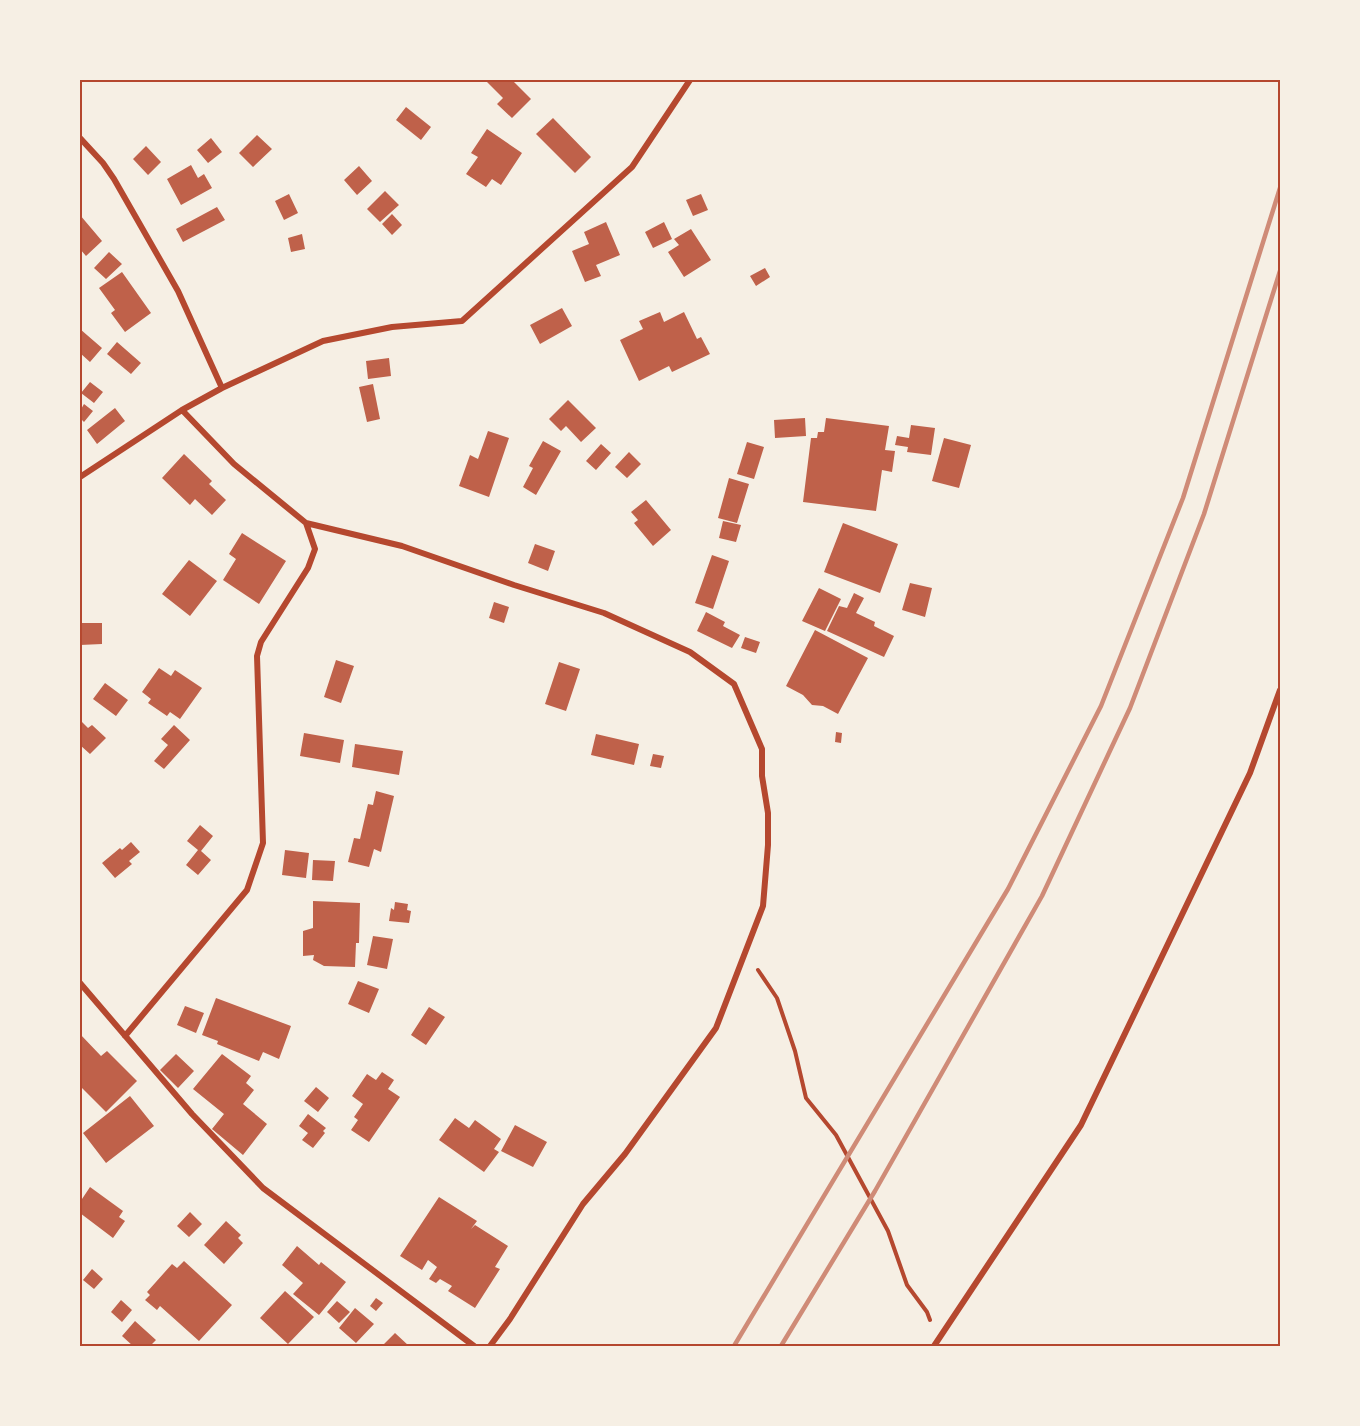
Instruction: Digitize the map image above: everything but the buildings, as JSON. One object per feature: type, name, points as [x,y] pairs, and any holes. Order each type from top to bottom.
[{"type":"street","points":[[80,477],[182,410],[222,388],[323,342],[392,327],[462,321],[632,167],[690,80]]},
{"type":"street","points":[[80,138],[114,179],[177,291],[222,388]]},
{"type":"street","points":[[125,1036],[247,890],[263,843],[256,656],[261,642],[308,568],[315,549],[306,523],[234,464],[182,410]]},
{"type":"street","points":[[306,523],[402,546],[604,613],[690,652],[734,684],[762,749],[762,776],[768,813],[763,906],[716,1028],[625,1154],[583,1204],[490,1347]]},
{"type":"street","points":[[936,1344],[1081,1125],[1250,774],[1281,690]]},
{"type":"street","points":[[80,983],[192,1114],[263,1188],[474,1347]]},
{"type":"path","points":[[746,952],[777,998],[795,1051],[806,1098],[836,1135],[888,1231],[907,1285],[927,1312],[936,1344]]},
{"type":"railway","points":[[734,1346],[1008,889],[1101,706],[1183,498],[1280,188]]},
{"type":"railway","points":[[781,1346],[875,1191],[1042,896],[1130,708],[1204,514],[1280,271]]}]
